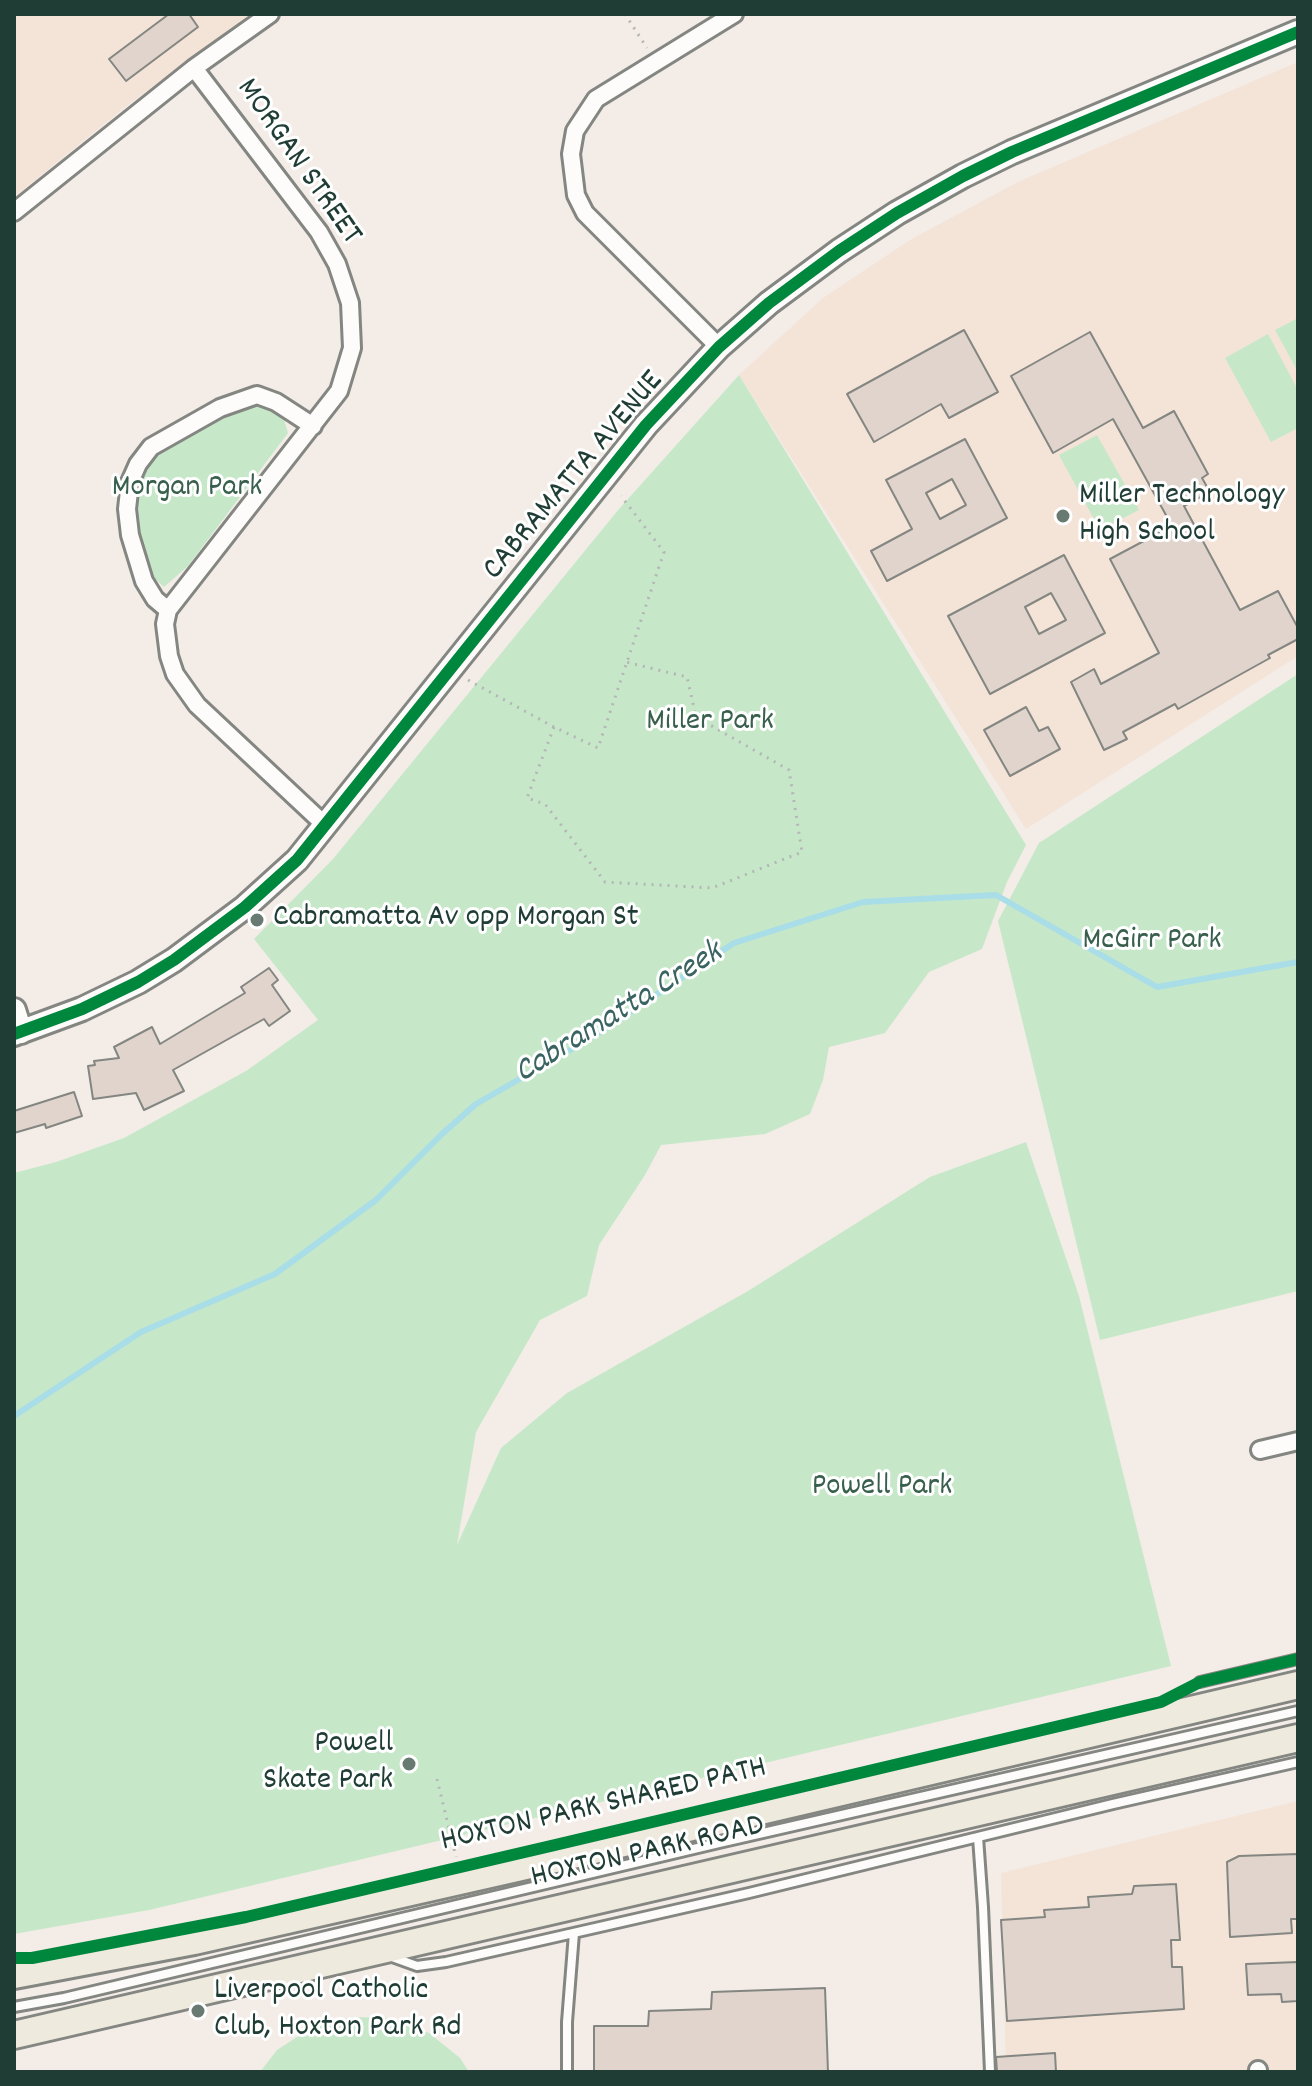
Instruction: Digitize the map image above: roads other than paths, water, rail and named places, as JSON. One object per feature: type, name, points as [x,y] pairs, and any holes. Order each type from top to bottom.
[{"type":"main road","name":"HOXTON PARK ROAD","points":[[14,1975],[194,1941],[493,1874],[1298,1685]]},
{"type":"main road","name":"HOXTON PARK ROAD","points":[[14,2035],[1298,1738]]},
{"type":"street","points":[[14,212],[194,68],[270,14]]},
{"type":"street","points":[[719,347],[585,213],[576,195],[571,154],[575,131],[596,99],[734,14]]},
{"type":"street","name":"CABRAMATTA AVENUE","points":[[16,1025],[108,997],[174,960],[245,907],[297,860],[646,425],[719,347],[769,303],[897,213],[963,176],[1012,152],[1298,32]]},
{"type":"street","name":"MORGAN STREET","points":[[168,610],[339,391],[352,348],[350,303],[337,264],[319,232],[194,68]]},
{"type":"street","points":[[313,426],[276,402],[257,395],[220,408],[151,447],[138,464],[130,482],[127,509],[130,535],[144,581],[155,599],[168,610],[165,624],[169,656],[185,691],[326,826]]},
{"type":"street","points":[[1260,1450],[1298,1441]]},
{"type":"lane","points":[[1200,1682],[1298,1659]]},
{"type":"lane","points":[[14,2007],[64,1998],[719,1843],[1298,1711]]},
{"type":"lane","points":[[377,1952],[417,1966],[446,1962],[1298,1762]]},
{"type":"lane","points":[[978,1837],[990,2072]]},
{"type":"lane","points":[[567,2072],[567,2022],[574,1933]]},
{"type":"waterway","name":"Cabramatta Creek","points":[[14,1416],[141,1332],[275,1274],[376,1200],[476,1104],[591,1038],[734,943],[863,902],[996,895],[1157,987],[1298,962]]},
{"type":"place","name":"Miller Technology High School","points":[[1063,516]]},
{"type":"place","name":"Cabramatta Av opp Morgan St","points":[[257,920]]},
{"type":"place","name":"Powell Skate Park","points":[[409,1764]]},
{"type":"place","name":"Liverpool Catholic Club, Hoxton Park Rd","points":[[198,2011]]},
{"type":"park label","name":"Morgan Park","points":[[187,490]]},
{"type":"park label","name":"Miller Park","points":[[710,724]]},
{"type":"park label","name":"McGirr Park","points":[[1152,943]]},
{"type":"park label","name":"Powell Park","points":[[882,1489]]}]
